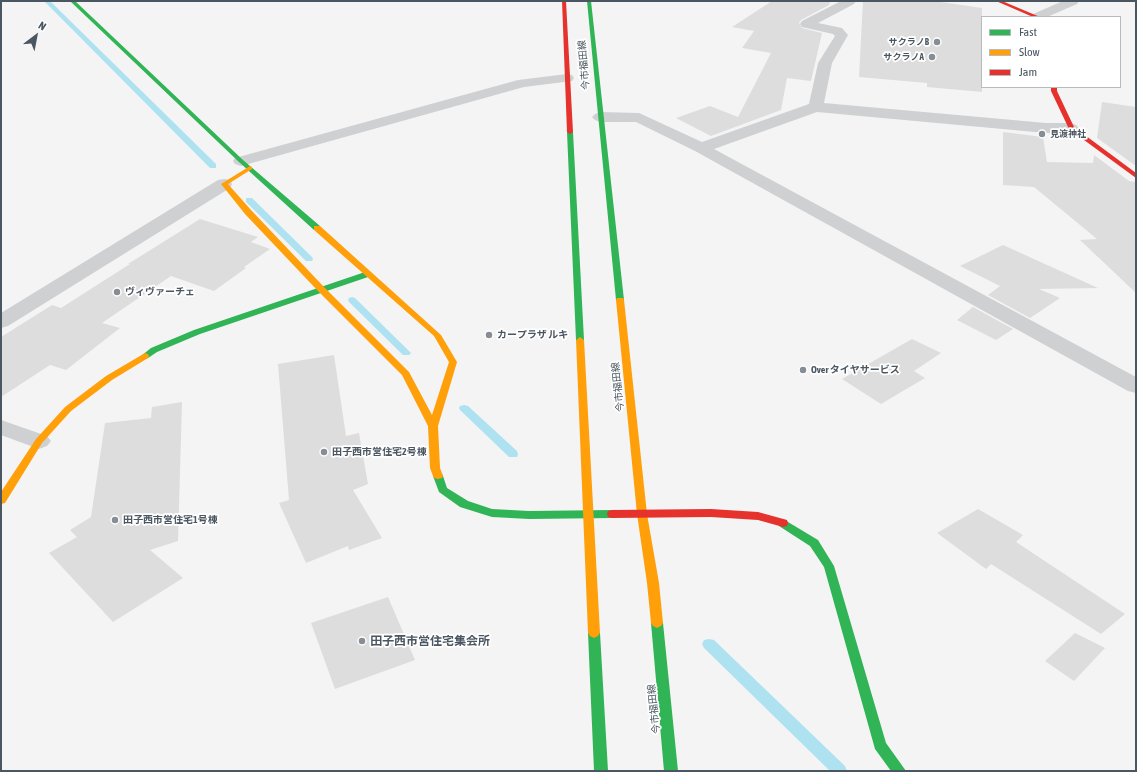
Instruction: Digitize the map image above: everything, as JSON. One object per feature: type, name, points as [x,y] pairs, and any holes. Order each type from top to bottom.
[{"type":"main road","points":[[72,1],[246,164],[437,335],[453,362],[433,426],[435,468],[443,490],[464,504],[492,513],[529,515],[711,512],[758,516],[786,524],[814,543],[829,566],[880,745],[899,771]]},
{"type":"main road","name":"今市福田線","points":[[564,1],[601,771]]},
{"type":"main road","name":"今市福田線","points":[[588,1],[642,514],[653,583],[672,771]]},
{"type":"main road","points":[[998,1],[1035,16]]},
{"type":"main road","points":[[1054,88],[1054,92],[1071,128],[1136,176]]},
{"type":"main road","points":[[246,164],[224,184],[248,212],[406,374],[433,426]]},
{"type":"main road","points":[[1,500],[39,441],[68,410],[108,378],[154,350],[197,332],[368,274]]},
{"type":"street","points":[[816,107],[825,63],[842,35],[837,31],[806,24],[850,1]]},
{"type":"street","points":[[1039,16],[1072,1]]},
{"type":"street","points":[[246,164],[523,83],[567,78]]},
{"type":"street","points":[[701,148],[816,107],[1046,128],[1071,128]]},
{"type":"street","points":[[600,117],[639,118],[701,148],[1136,386]]},
{"type":"street","points":[[1,322],[224,184]]},
{"type":"street","points":[[1,427],[39,441]]},
{"type":"building","points":[[772,1],[830,1],[829,5],[801,20],[799,23],[802,28],[822,33],[811,81],[787,78],[781,110],[711,136],[676,118],[710,106],[738,117],[771,53],[742,48],[754,31],[732,27]]},
{"type":"building","points":[[863,1],[934,1],[982,8],[982,92],[927,87],[927,83],[859,77]]},
{"type":"building","points":[[1102,102],[1136,107],[1136,166],[1097,138]]},
{"type":"building","points":[[1003,132],[1043,137],[1047,162],[1093,163],[1094,155],[1129,181],[1136,182],[1136,293],[1080,240],[1097,239],[1034,187],[1003,185]]},
{"type":"building","points":[[200,219],[258,237],[251,242],[270,249],[214,291],[171,276],[102,323],[120,328],[66,370],[50,365],[1,397],[1,337],[52,305],[61,308]]},
{"type":"building","points":[[1003,245],[1098,288],[1039,289],[1060,298],[1030,318],[988,295],[1000,286],[960,266]]},
{"type":"building","points":[[973,307],[1013,329],[996,340],[957,320]]},
{"type":"building","points":[[912,339],[941,353],[914,371],[925,378],[881,404],[842,379]]},
{"type":"building","name":"田子西市営住宅2号棟","points":[[334,355],[346,436],[359,433],[368,484],[353,490],[382,538],[349,550],[348,546],[306,563],[279,503],[289,500],[278,364]]},
{"type":"building","name":"田子西市営住宅1号棟","points":[[182,402],[178,541],[150,550],[183,578],[113,622],[49,553],[77,537],[70,530],[91,517],[105,423],[151,418],[152,407]]},
{"type":"building","points":[[978,509],[1023,535],[1016,542],[1125,614],[1101,634],[991,564],[986,569],[937,533]]},
{"type":"building","name":"田子西市営住宅集会所","points":[[388,597],[415,660],[335,689],[311,623]]},
{"type":"building","points":[[1075,633],[1105,648],[1074,681],[1045,661]]},
{"type":"waterway","points":[[47,1],[213,166]]},
{"type":"waterway","points":[[249,200],[309,259]]},
{"type":"waterway","points":[[352,300],[406,353]]},
{"type":"waterway","points":[[464,408],[513,454]]},
{"type":"waterway","points":[[709,644],[840,771]]},
{"type":"traffic: fast","points":[[72,1],[241,161],[317,228]]},
{"type":"traffic: fast","points":[[589,1],[620,300]]},
{"type":"traffic: fast","points":[[570,132],[580,340]]},
{"type":"traffic: fast","points":[[145,356],[154,350],[197,332],[368,274]]},
{"type":"traffic: fast","points":[[438,476],[443,490],[464,504],[492,513],[529,515],[612,514]]},
{"type":"traffic: fast","points":[[783,523],[814,543],[829,566],[880,745],[899,771]]},
{"type":"traffic: fast","points":[[657,623],[671,771]]},
{"type":"traffic: fast","points":[[594,633],[601,771]]},
{"type":"traffic: slow","points":[[250,168],[224,184],[248,212],[321,289],[406,374],[433,426]]},
{"type":"traffic: slow","points":[[317,228],[437,335],[453,362],[433,426],[435,468],[438,476]]},
{"type":"traffic: slow","points":[[620,300],[642,514],[653,583],[657,623]]},
{"type":"traffic: slow","points":[[580,340],[594,633]]},
{"type":"traffic: slow","points":[[1,500],[39,441],[68,409],[109,378],[145,356]]},
{"type":"traffic: jam","points":[[564,1],[570,132]]},
{"type":"traffic: jam","points":[[998,1],[1035,16]]},
{"type":"traffic: jam","points":[[1054,88],[1071,128],[1136,176]]},
{"type":"traffic: jam","points":[[612,514],[711,513],[758,516],[783,523]]},
{"type":"place","name":"サクラノB","points":[[937,42]]},
{"type":"place","name":"サクラノA","points":[[932,57]]},
{"type":"place","name":"見渡神社","points":[[1042,134]]},
{"type":"place","name":"ヴィヴァーチェ","points":[[117,292]]},
{"type":"place","name":"カープラザ ルキ","points":[[489,335]]},
{"type":"place","name":"Over タイヤサービス","points":[[803,370]]},
{"type":"place","name":"田子西市営住宅2号棟","points":[[324,452]]},
{"type":"place","name":"田子西市営住宅1号棟","points":[[115,520]]},
{"type":"place","name":"田子西市営住宅集会所","points":[[362,641]]}]
